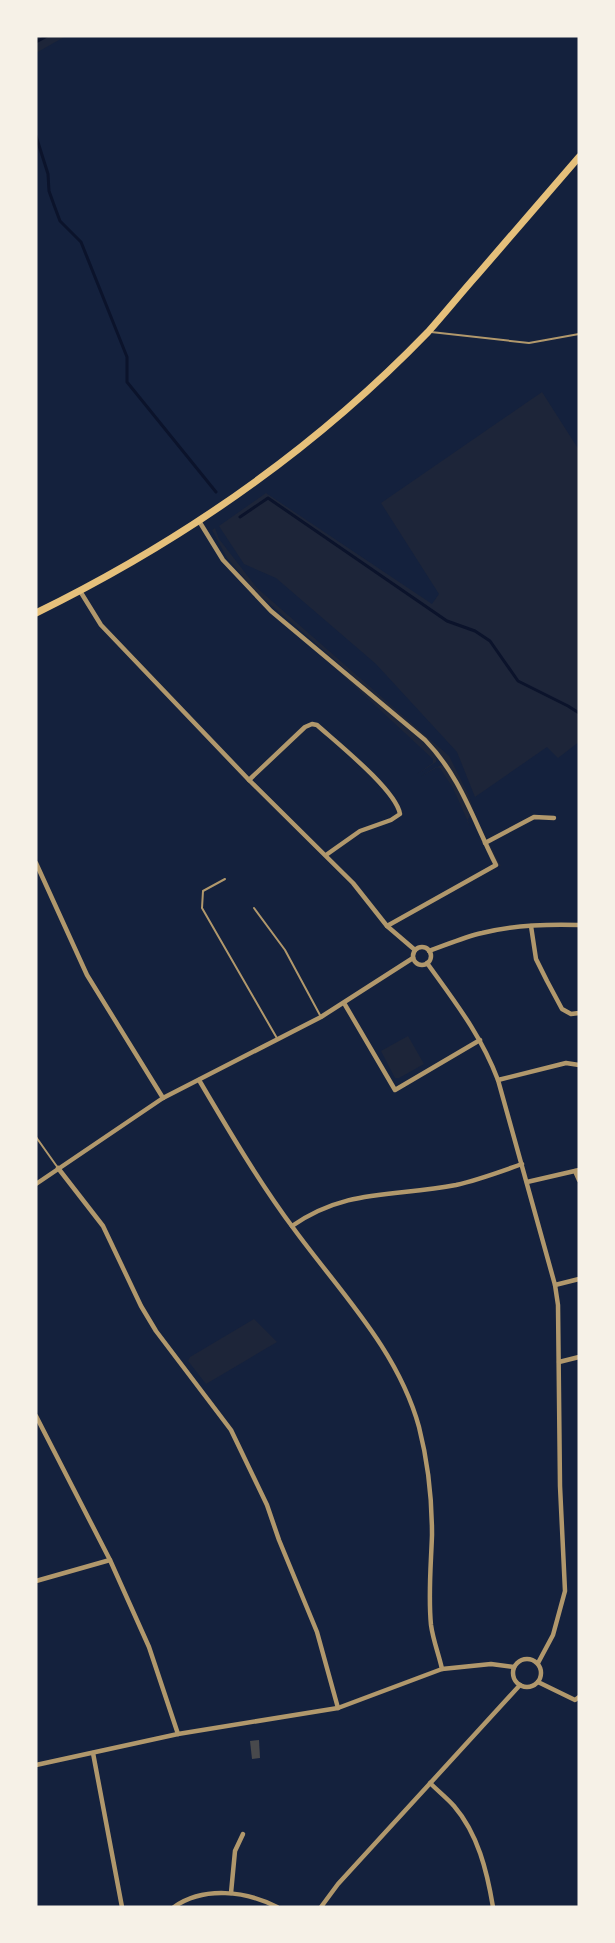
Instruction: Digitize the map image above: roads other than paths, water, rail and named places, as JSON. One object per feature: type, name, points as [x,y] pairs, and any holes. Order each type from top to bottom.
[{"type":"main road","points":[[36,613],[80,591],[199,521],[256,483],[333,422],[428,332],[579,157]]},
{"type":"street","points":[[199,521],[224,560],[271,611],[425,740],[443,758],[465,797],[496,866],[387,926]]},
{"type":"street","points":[[80,591],[101,625],[249,780],[353,883],[387,926],[415,950]]},
{"type":"street","points":[[249,780],[305,727],[312,724],[317,725],[352,757],[390,795],[399,807],[400,814],[391,820],[360,831],[326,855]]},
{"type":"street","points":[[485,843],[534,817],[554,818]]},
{"type":"street","points":[[36,863],[87,975],[163,1098]]},
{"type":"street","points":[[429,951],[481,933],[531,926],[579,925]]},
{"type":"street","points":[[531,926],[536,959],[562,1009],[571,1014],[579,1013]]},
{"type":"street","points":[[413,958],[418,964],[427,963],[431,957],[429,951],[423,947],[415,950]]},
{"type":"street","points":[[36,1184],[163,1098],[278,1040],[344,1003],[413,958],[415,950]]},
{"type":"street","points":[[427,963],[488,1053],[498,1080],[555,1285],[559,1331],[560,1486],[565,1591],[553,1635],[538,1663]]},
{"type":"street","points":[[344,1003],[394,1090],[480,1040]]},
{"type":"street","points":[[498,1080],[566,1064],[579,1065]]},
{"type":"street","points":[[199,1080],[230,1134],[292,1226],[372,1329],[395,1366],[410,1398],[426,1460],[432,1533],[429,1603],[431,1628],[442,1669]]},
{"type":"street","points":[[292,1226],[325,1206],[344,1200],[457,1184],[522,1164]]},
{"type":"street","points":[[58,1168],[104,1226],[156,1331],[231,1430],[267,1505],[317,1632],[338,1708]]},
{"type":"street","points":[[526,1182],[577,1171],[579,1180]]},
{"type":"street","points":[[555,1285],[579,1279]]},
{"type":"street","points":[[559,1362],[579,1356]]},
{"type":"street","points":[[36,1416],[110,1560],[149,1647],[178,1734]]},
{"type":"street","points":[[36,1581],[110,1560]]},
{"type":"street","points":[[532,1659],[538,1663],[542,1670],[538,1682],[529,1687],[515,1681],[514,1667],[519,1661],[532,1659]]},
{"type":"street","points":[[36,1765],[178,1734],[338,1708],[442,1669],[491,1664],[514,1667]]},
{"type":"street","points":[[538,1682],[577,1699],[579,1707]]},
{"type":"street","points":[[321,1907],[338,1884],[520,1685]]},
{"type":"street","points":[[93,1753],[122,1907]]},
{"type":"street","points":[[430,1783],[454,1806],[466,1823],[481,1854],[493,1907]]},
{"type":"street","points":[[231,1893],[235,1851],[243,1834]]},
{"type":"street","points":[[174,1907],[184,1900],[202,1894],[231,1893],[277,1907]]},
{"type":"lane","points":[[428,332],[529,343],[579,334]]},
{"type":"lane","points":[[225,879],[203,891],[202,908],[278,1040]]},
{"type":"lane","points":[[254,908],[285,950],[321,1017]]},
{"type":"lane","points":[[36,1137],[58,1168]]},
{"type":"waterway","points":[[36,42],[47,36]]},
{"type":"waterway","points":[[36,136],[48,174],[49,191],[60,221],[81,242],[127,357],[127,382],[216,492]]},
{"type":"waterway","points":[[240,517],[268,498],[447,621],[475,631],[490,641],[518,681],[579,713]]}]
